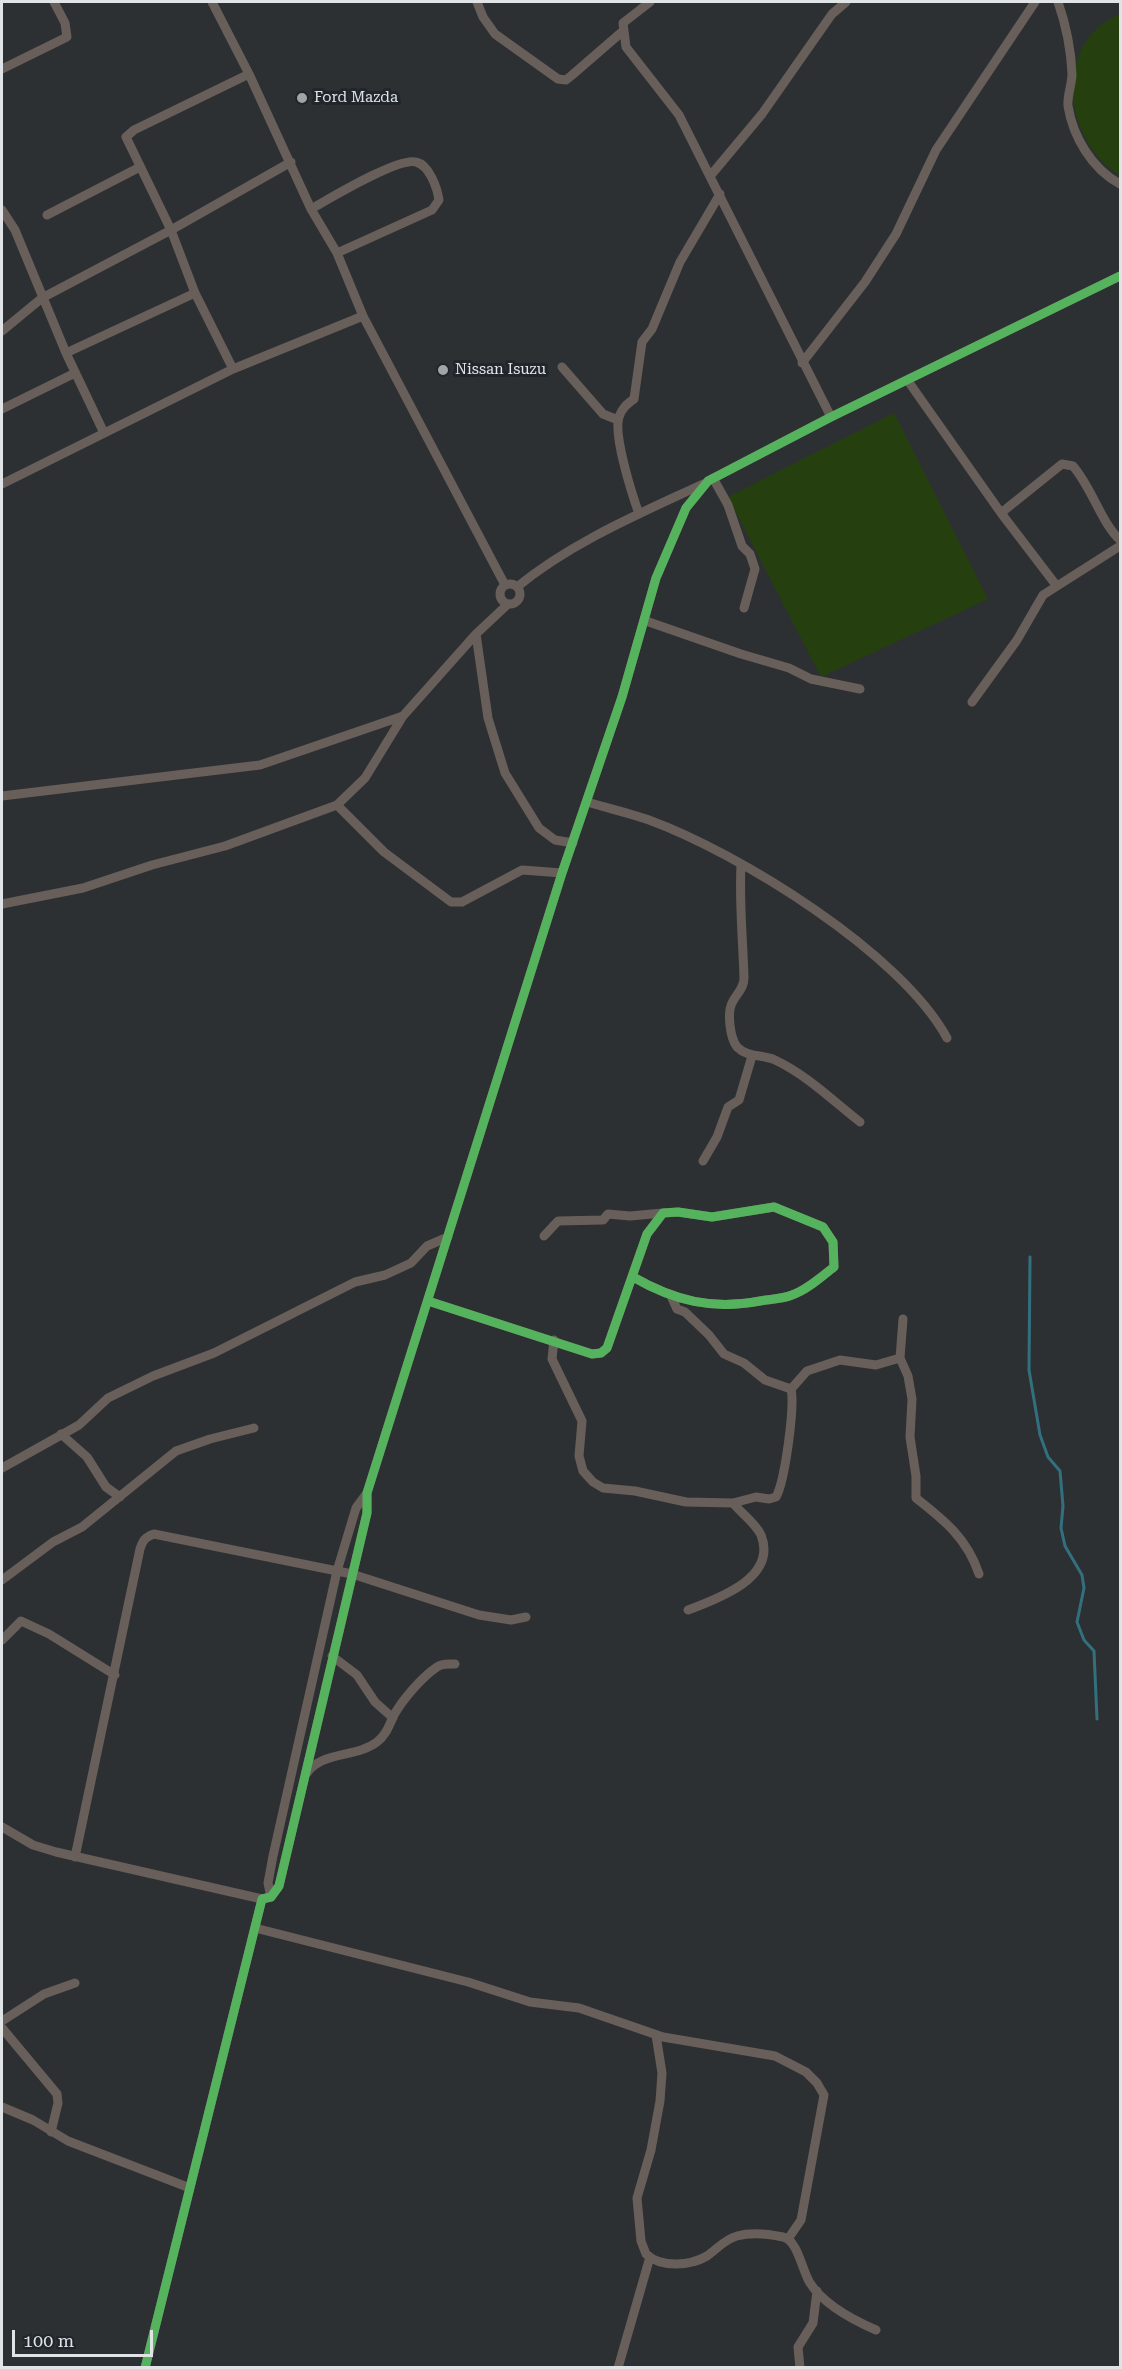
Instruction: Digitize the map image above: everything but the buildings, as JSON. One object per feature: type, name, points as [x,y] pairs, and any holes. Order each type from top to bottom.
[{"type":"street","points":[[2,69],[68,37],[65,23],[54,2]]},
{"type":"street","points":[[212,2],[249,74],[311,209],[337,254],[363,316],[504,585],[500,596],[508,604]]},
{"type":"street","points":[[477,2],[483,17],[495,34],[558,79],[566,80],[623,31]]},
{"type":"street","points":[[650,2],[623,23],[627,47],[679,115],[831,417]]},
{"type":"street","points":[[711,175],[762,114],[832,14],[846,2]]},
{"type":"street","points":[[802,363],[865,282],[896,234],[936,150],[1035,2]]},
{"type":"street","points":[[1058,2],[1067,31],[1072,75],[1068,105],[1076,130],[1092,161],[1120,184]]},
{"type":"street","points":[[233,369],[195,293],[171,230],[126,140],[128,133],[249,74]]},
{"type":"street","points":[[311,209],[396,164],[414,161],[424,166],[434,182],[439,200],[432,210],[337,254]]},
{"type":"street","points":[[2,331],[42,298],[171,230],[291,162]]},
{"type":"street","points":[[47,215],[140,167]]},
{"type":"street","points":[[639,514],[624,470],[618,420],[624,407],[634,399],[642,342],[660,310],[680,262],[720,194]]},
{"type":"street","points":[[2,210],[15,230],[66,353],[104,433]]},
{"type":"street","points":[[517,587],[546,564],[639,514],[1120,276]]},
{"type":"street","points":[[66,353],[195,293]]},
{"type":"street","points":[[2,484],[233,369],[363,316]]},
{"type":"street","points":[[562,367],[603,414],[618,420]]},
{"type":"street","points":[[2,409],[75,373]]},
{"type":"street","points":[[908,381],[1001,513],[1056,585]]},
{"type":"street","points":[[1001,513],[1062,464],[1073,466],[1090,488],[1113,534],[1120,540]]},
{"type":"street","points":[[710,480],[728,505],[742,546],[750,554],[755,569],[744,608]]},
{"type":"street","points":[[266,1898],[279,1886],[367,1513],[367,1493],[562,873],[646,621],[656,578],[678,521],[710,480]]},
{"type":"street","points":[[972,702],[1011,650],[1043,595],[1120,546]]},
{"type":"street","points":[[504,585],[511,584],[517,587]]},
{"type":"street","points":[[2,904],[83,888],[152,865],[225,846],[337,805],[365,778],[403,716],[476,634],[508,604],[519,599],[517,587]]},
{"type":"street","points":[[646,621],[789,668],[812,678],[860,689]]},
{"type":"street","points":[[476,634],[488,718],[505,773],[539,828],[555,840],[573,843]]},
{"type":"street","points":[[2,796],[260,765],[403,716]]},
{"type":"street","points":[[587,802],[649,820],[706,845],[799,900],[891,970],[927,1006],[947,1038]]},
{"type":"street","points":[[337,805],[384,852],[451,902],[462,902],[522,870],[562,873]]},
{"type":"street","points":[[741,865],[740,910],[744,943],[741,968],[744,979],[740,992],[731,1004],[732,1036],[737,1046],[752,1056],[768,1057],[789,1067],[860,1122]]},
{"type":"street","points":[[702,1161],[717,1137],[728,1107],[739,1100],[752,1056]]},
{"type":"street","points":[[544,1236],[558,1221],[603,1221],[608,1214],[630,1216],[678,1212],[712,1217],[774,1207],[823,1227],[833,1242],[834,1267],[793,1295],[737,1305],[671,1296],[633,1277]]},
{"type":"street","points":[[428,1301],[592,1354],[601,1353],[607,1348],[647,1234],[663,1214]]},
{"type":"street","points":[[2,1468],[90,1416],[108,1398],[153,1376],[223,1348],[355,1282],[385,1275],[411,1263],[427,1246],[448,1237]]},
{"type":"street","points":[[671,1296],[677,1309],[686,1312],[709,1335],[719,1351],[744,1363],[765,1380],[790,1389]]},
{"type":"street","points":[[903,1319],[900,1358],[908,1376],[912,1399],[910,1437],[916,1476],[916,1498],[960,1536],[972,1554],[979,1574]]},
{"type":"street","points":[[554,1340],[552,1359],[582,1420],[579,1456],[583,1471],[593,1482],[611,1490],[635,1491],[686,1502],[733,1503],[756,1497],[769,1499],[776,1497],[779,1492],[793,1400],[790,1389]]},
{"type":"street","points":[[790,1389],[807,1371],[840,1360],[876,1365],[900,1358]]},
{"type":"street","points":[[2,1580],[53,1542],[82,1527],[142,1476],[176,1451],[210,1438],[254,1428]]},
{"type":"street","points":[[62,1434],[87,1457],[106,1487],[120,1497]]},
{"type":"street","points":[[145,2367],[255,1928],[266,1898],[273,1856],[337,1571],[356,1508],[367,1493]]},
{"type":"street","points":[[688,1610],[742,1586],[759,1567],[764,1552],[761,1534],[733,1503]]},
{"type":"street","points":[[75,1857],[140,1549],[142,1541],[149,1536],[154,1534],[352,1574],[479,1615],[511,1620],[526,1617]]},
{"type":"street","points":[[2,1640],[21,1621],[49,1634],[115,1675]]},
{"type":"street","points":[[323,1632],[337,1635]]},
{"type":"street","points":[[332,1656],[357,1675],[375,1702],[393,1718]]},
{"type":"street","points":[[304,1778],[316,1763],[324,1759],[344,1756],[376,1742],[392,1726],[393,1718],[439,1665],[455,1664]]},
{"type":"street","points":[[2,1827],[33,1845],[75,1857],[266,1898]]},
{"type":"street","points":[[255,1928],[468,1982],[530,2002],[579,2008],[685,2041],[744,2048],[783,2058],[806,2072],[822,2089],[824,2100],[801,2220],[788,2239]]},
{"type":"street","points":[[2,2021],[44,1994],[75,1983]]},
{"type":"street","points":[[2,2028],[57,2094],[58,2103],[51,2132]]},
{"type":"street","points":[[657,2034],[662,2073],[660,2101],[651,2150],[637,2198],[641,2241],[650,2257],[669,2264],[699,2259],[729,2239],[743,2234],[788,2239],[793,2244],[808,2280],[817,2291],[848,2316],[876,2330]]},
{"type":"street","points":[[2,2107],[33,2120],[51,2132],[190,2188]]},
{"type":"street","points":[[618,2367],[650,2257]]},
{"type":"street","points":[[800,2367],[798,2347],[813,2323],[817,2291]]},
{"type":"green space","points":[[1120,14],[1120,175],[1101,159],[1086,139],[1077,116],[1073,92],[1075,68],[1084,46],[1098,27]]},
{"type":"green space","points":[[894,413],[988,599],[821,677],[728,497]]},
{"type":"waterway","points":[[1030,1257],[1029,1370],[1040,1435],[1048,1457],[1060,1471],[1063,1506],[1061,1528],[1065,1546],[1082,1575],[1084,1588],[1077,1622],[1084,1640],[1094,1651],[1097,1719]]},
{"type":"cycle path","points":[[145,2368],[262,1899],[271,1897],[279,1886],[367,1513],[367,1493],[562,873],[622,697],[656,578],[686,508],[708,481],[831,417],[1120,276]]},
{"type":"cycle path","points":[[428,1301],[592,1354],[601,1353],[607,1348],[647,1234],[663,1213],[678,1212],[712,1217],[774,1207],[823,1227],[833,1242],[834,1267],[803,1290],[780,1298],[742,1304],[710,1304],[679,1298],[633,1277]]},
{"type":"place","name":"Ford Mazda","points":[[302,98]]},
{"type":"place","name":"Nissan Isuzu","points":[[443,370]]}]
